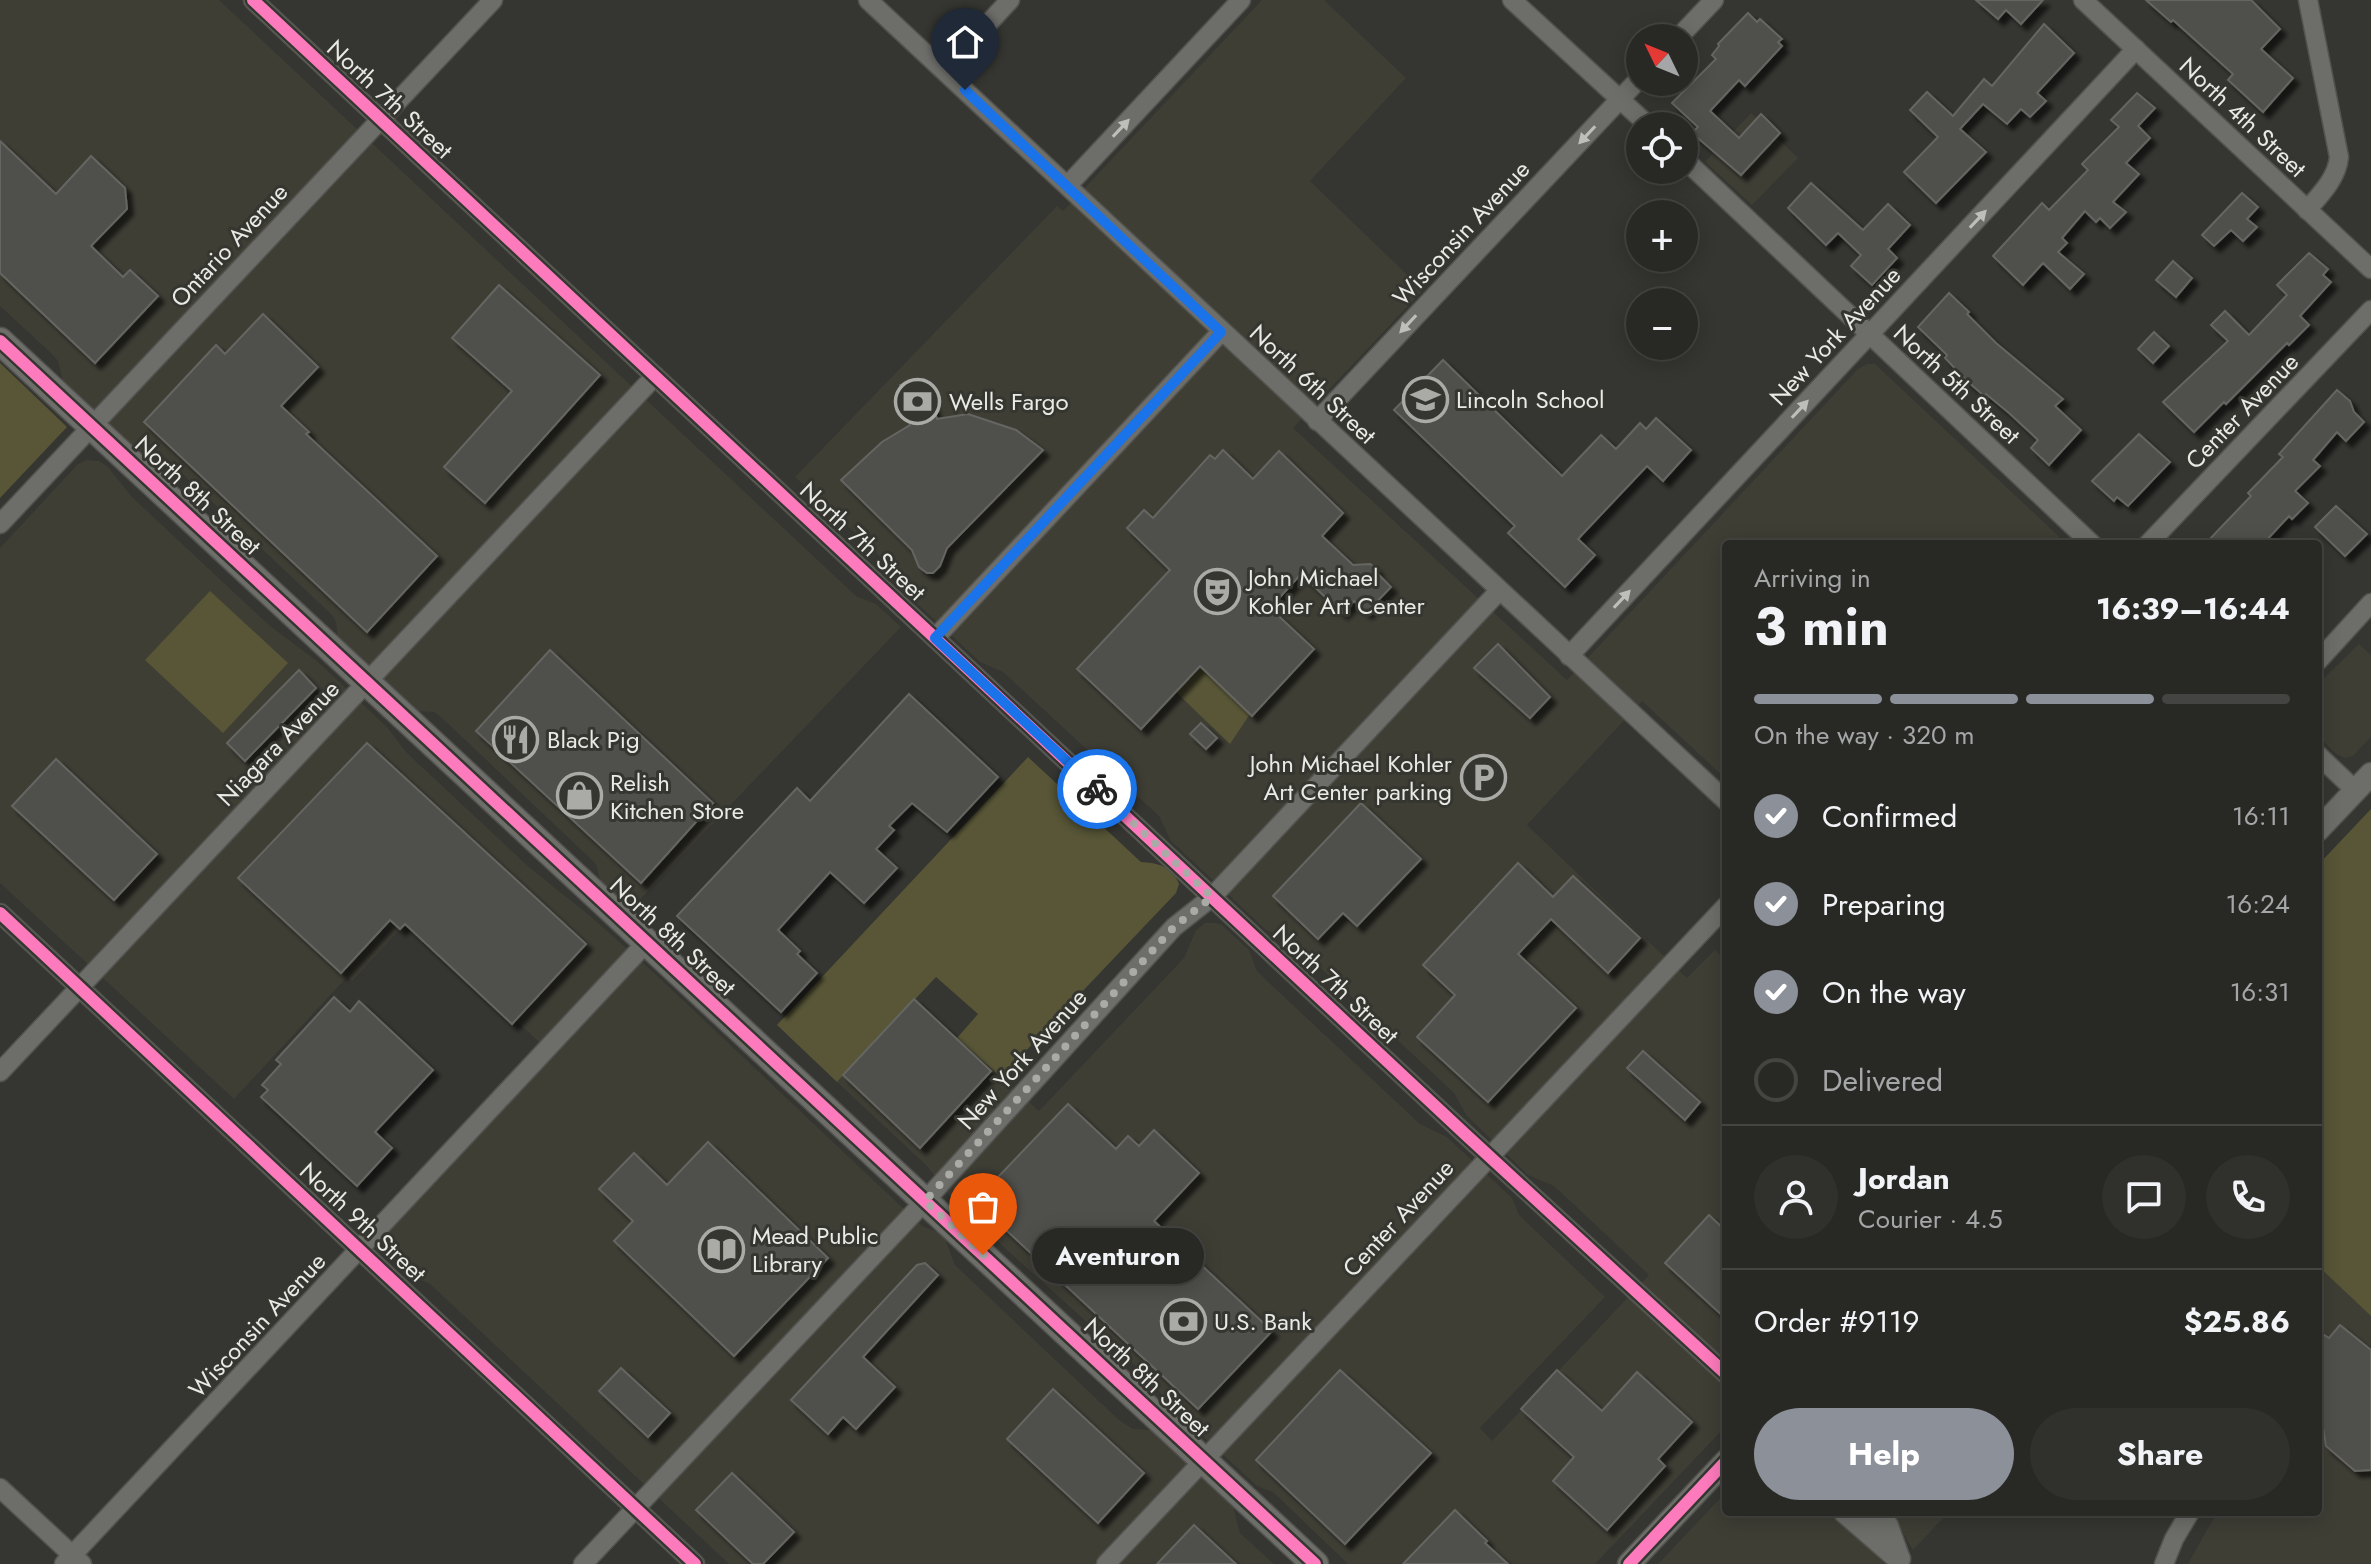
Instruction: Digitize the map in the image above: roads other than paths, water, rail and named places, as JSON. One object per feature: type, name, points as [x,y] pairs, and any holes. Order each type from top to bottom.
[{"type":"main road","name":"North 8th Street","points":[[0,341],[1315,1564]]},
{"type":"street","name":"North 7th Street","points":[[253,0],[1489,1157],[1722,1370]]},
{"type":"street","name":"Ontario Avenue","points":[[0,524],[493,0]]},
{"type":"street","name":"North 6th Street","points":[[868,0],[1722,797]]},
{"type":"street","points":[[945,70],[1010,0]]},
{"type":"street","points":[[1068,185],[1241,0]]},
{"type":"street","points":[[1512,0],[1634,112]]},
{"type":"street","points":[[1691,24],[1714,0]]},
{"type":"street","name":"North 4th Street","points":[[2083,0],[2371,269]]},
{"type":"street","points":[[2307,210],[2328,185],[2338,168],[2339,157],[2308,0]]},
{"type":"street","name":"New York Avenue","points":[[1569,656],[2136,49]]},
{"type":"street","name":"Wisconsin Avenue","points":[[1317,421],[1626,93]]},
{"type":"street","name":"North 5th Street","points":[[1698,172],[2088,540]]},
{"type":"street","points":[[2369,312],[2371,334]]},
{"type":"street","name":"Center Avenue","points":[[2152,540],[2369,312]]},
{"type":"street","points":[[935,638],[1221,332]]},
{"type":"street","name":"Niagara Avenue","points":[[0,1072],[655,376]]},
{"type":"street","name":"New York Avenue","points":[[583,1564],[925,1201],[1174,927],[1212,897],[1499,591]]},
{"type":"street","points":[[2322,657],[2371,603]]},
{"type":"street","points":[[2322,757],[2363,782],[2322,826]]},
{"type":"street","name":"Center Avenue","points":[[1106,1564],[1722,910]]},
{"type":"street","name":"North 9th Street","points":[[0,913],[695,1564]]},
{"type":"street","name":"Wisconsin Avenue","points":[[73,1561],[359,1248],[647,942]]},
{"type":"street","points":[[1629,1564],[1722,1465]]},
{"type":"street","points":[[0,1488],[73,1561]]},
{"type":"street","points":[[1849,1516],[1900,1562]]},
{"type":"street","points":[[1880,1516],[1887,1526],[1900,1562]]},
{"type":"street","points":[[2164,1564],[2188,1516]]},
{"type":"place","name":"Lincoln School","points":[[1425,399]]},
{"type":"place","name":"Wells Fargo","points":[[918,401]]},
{"type":"place","name":"John Michael Kohler Art Center","points":[[1217,591]]},
{"type":"place","name":"Black Pig","points":[[516,739]]},
{"type":"place","name":"John Michael Kohler Art Center parking","points":[[1483,777]]},
{"type":"place","name":"Relish Kitchen Store","points":[[579,796]]},
{"type":"place","name":"Mead Public Library","points":[[721,1249]]},
{"type":"place","name":"Aventuron","points":[[983,1255]]},
{"type":"place","name":"U.S. Bank","points":[[1183,1321]]}]
